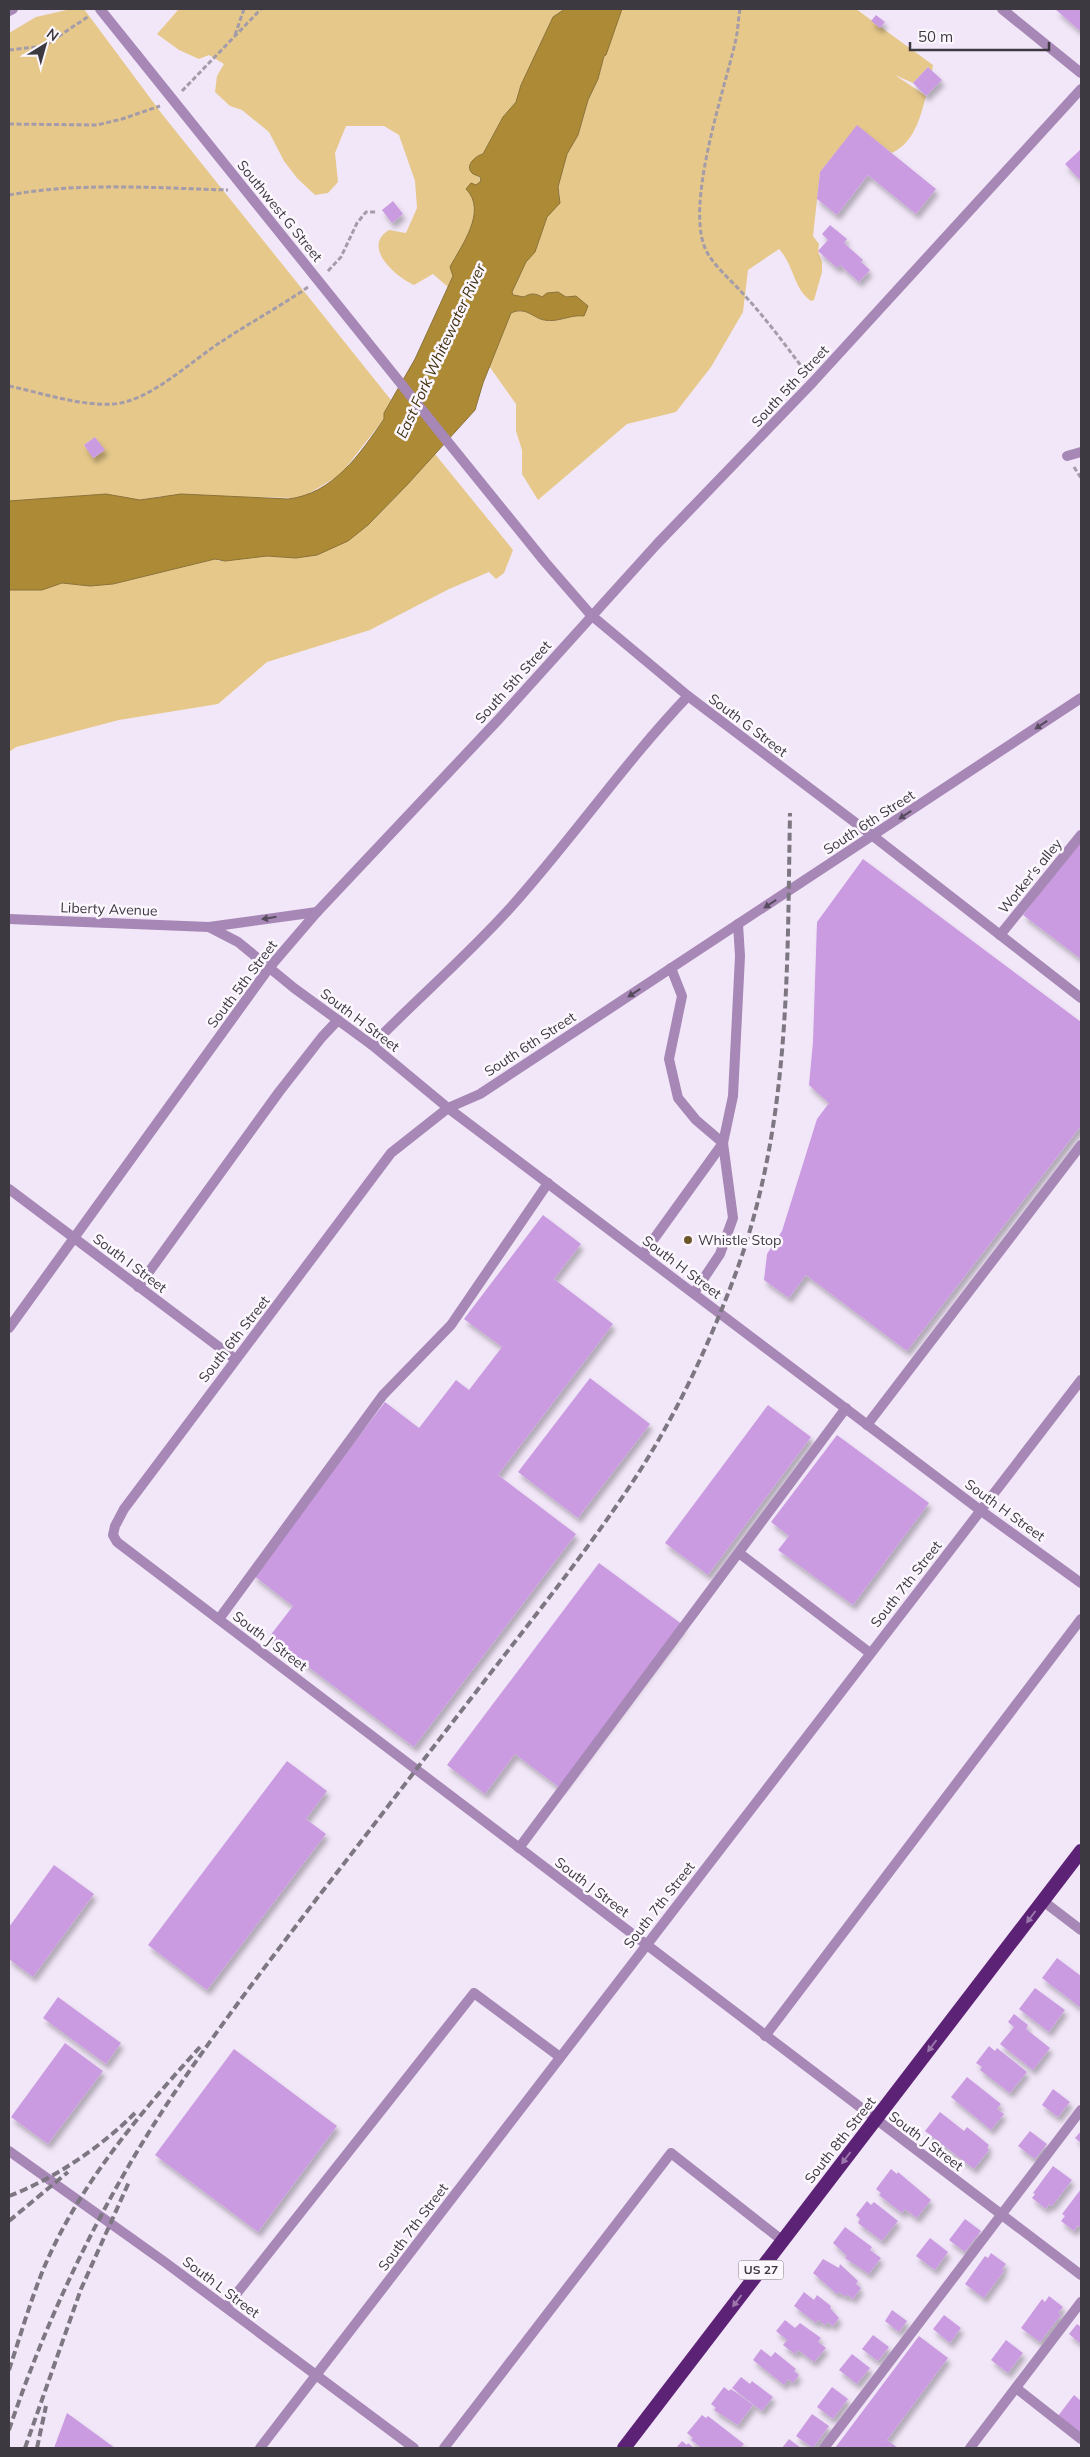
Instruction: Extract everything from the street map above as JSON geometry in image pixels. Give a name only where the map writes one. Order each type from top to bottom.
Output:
[{"type":"highway","name":"South 8th Street","points":[[624,2448],[1081,1851]]},
{"type":"street","points":[[9,11],[13,9]]},
{"type":"street","points":[[1002,9],[1081,73]]},
{"type":"street","name":"Southwest G Street","points":[[96,12],[137,55],[439,431]]},
{"type":"street","name":"South 5th Street","points":[[9,1328],[48,1277],[73,1237],[269,968],[317,912],[498,720],[591,615],[813,382],[1081,89]]},
{"type":"street","name":"South G Street","points":[[439,431],[545,562],[591,615],[688,696],[873,836],[1081,998]]},
{"type":"street","points":[[1067,456],[1081,452]]},
{"type":"street","points":[[372,1045],[460,961],[513,905],[614,785],[653,732],[688,696]]},
{"type":"street","name":"South 6th Street","points":[[112,1535],[114,1526],[124,1509],[391,1153],[448,1108],[480,1094],[1081,698]]},
{"type":"street","name":"Worker's alley","points":[[1000,935],[1081,835]]},
{"type":"street","name":"Liberty Avenue","points":[[9,920],[209,927],[317,912]]},
{"type":"street","points":[[694,1293],[720,1254],[733,1218],[723,1143],[733,1096],[740,956],[738,924]]},
{"type":"street","name":"Liberty Avenue","points":[[209,927],[238,942],[269,968]]},
{"type":"street","name":"South H Street","points":[[269,968],[372,1045],[448,1108],[548,1184],[980,1510],[1081,1583]]},
{"type":"street","points":[[671,968],[682,996],[669,1059],[678,1098],[696,1120],[723,1143]]},
{"type":"street","points":[[138,1287],[279,1092],[322,1037],[338,1020]]},
{"type":"street","points":[[642,1254],[723,1143]]},
{"type":"street","points":[[867,1424],[1081,1145]]},
{"type":"street","points":[[218,1619],[383,1395],[451,1325],[548,1184]]},
{"type":"street","name":"South I Street","points":[[9,1189],[235,1359]]},
{"type":"street","name":"South 7th Street","points":[[260,2448],[1081,1380]]},
{"type":"street","points":[[519,1848],[846,1408]]},
{"type":"street","name":"South J Street","points":[[112,1535],[117,1542],[1081,2275]]},
{"type":"street","points":[[738,1553],[870,1653]]},
{"type":"street","points":[[765,2036],[1081,1619]]},
{"type":"street","points":[[1043,1901],[1081,1930]]},
{"type":"street","points":[[226,2307],[474,1993],[560,2057]]},
{"type":"street","points":[[824,2448],[1081,2110]]},
{"type":"street","name":"South L Street","points":[[9,2151],[226,2307],[414,2448]]},
{"type":"street","points":[[444,2448],[671,2153],[783,2241]]},
{"type":"street","points":[[970,2448],[1081,2302]]},
{"type":"street","points":[[1016,2388],[1081,2438]]},
{"type":"path","points":[[235,35],[244,9]]},
{"type":"path","points":[[181,92],[261,9]]},
{"type":"path","points":[[740,9],[736,40],[702,180],[699,206],[700,232],[708,254],[772,327],[813,382]]},
{"type":"path","points":[[9,50],[44,46],[96,12]]},
{"type":"path","points":[[9,124],[97,125],[162,106]]},
{"type":"path","points":[[9,195],[41,190],[136,187],[229,190]]},
{"type":"path","points":[[326,272],[347,248],[361,217],[366,212],[377,212]]},
{"type":"path","points":[[9,386],[90,403],[114,404],[129,400],[155,388],[224,340],[313,284]]},
{"type":"shaded area","points":[[71,9],[84,9],[162,114],[391,400],[384,413],[384,419],[340,475],[301,498],[162,496],[140,500],[93,495],[9,501],[9,33],[36,17]],"holes":[[[95,437],[104,450],[94,458],[84,445]]]},
{"type":"shaded area","points":[[179,9],[565,9],[553,17],[521,85],[516,102],[503,117],[483,154],[476,173],[481,181],[476,185],[472,196],[474,214],[472,224],[450,267],[453,276],[448,287],[433,274],[414,285],[391,269],[380,253],[381,237],[389,230],[406,233],[417,208],[415,181],[399,135],[384,126],[346,126],[335,153],[338,182],[328,193],[315,195],[297,178],[284,161],[269,132],[242,110],[230,106],[215,92],[217,76],[224,64],[209,55],[199,59],[179,50],[157,34]]},
{"type":"shaded area","points":[[622,9],[856,9],[933,65],[932,71],[928,67],[913,83],[895,75],[926,96],[915,129],[906,143],[892,153],[857,126],[820,172],[813,236],[819,244],[818,251],[822,262],[822,272],[814,300],[811,301],[805,296],[788,262],[779,249],[748,270],[743,312],[711,367],[676,412],[627,424],[538,500],[522,474],[522,450],[516,431],[516,404],[489,366],[511,313],[524,311],[543,320],[551,321],[574,315],[576,296],[566,297],[554,293],[542,297],[533,294],[524,297],[513,295],[512,292],[526,262],[535,251],[547,217],[560,197],[558,187],[567,154],[578,135],[588,100],[598,79],[604,56],[606,55]]},
{"type":"shaded area","points":[[435,454],[513,550],[504,573],[496,579],[489,572],[449,589],[370,630],[267,662],[218,704],[119,720],[16,747],[9,752],[9,590],[42,590],[62,583],[90,586],[113,584],[215,559],[219,561],[267,556],[296,558],[368,525]]},
{"type":"water","name":"East Fork Whitewater River","points":[[565,9],[622,9],[606,55],[604,56],[598,79],[588,100],[578,135],[567,154],[558,187],[560,203],[547,217],[535,252],[526,262],[512,292],[513,295],[524,297],[533,294],[542,297],[547,293],[558,292],[566,297],[576,296],[588,306],[584,316],[549,321],[521,311],[511,313],[483,383],[475,410],[407,485],[368,525],[348,541],[317,555],[296,558],[267,556],[225,561],[215,559],[113,584],[90,586],[62,583],[42,590],[9,590],[9,501],[106,494],[140,500],[181,494],[288,499],[304,496],[319,489],[344,470],[365,446],[384,419],[384,413],[415,359],[453,276],[450,267],[466,239],[474,218],[472,198],[466,189],[471,183],[476,185],[481,181],[480,177],[473,174],[470,170],[470,164],[475,158],[483,154],[503,117],[516,102],[521,85],[553,17]]},
{"type":"building","points":[[1055,9],[1081,9],[1081,28],[1079,30]]},
{"type":"building","points":[[876,15],[885,22],[880,28],[871,21]]},
{"type":"building","points":[[928,67],[942,80],[926,96],[913,83]]},
{"type":"building","points":[[857,125],[936,189],[916,214],[868,175],[837,215],[817,199],[820,172]]},
{"type":"building","points":[[1081,149],[1081,177],[1079,179],[1065,164]]},
{"type":"building","points":[[393,201],[403,214],[392,223],[382,210]]},
{"type":"building","points":[[830,225],[847,239],[844,243],[863,260],[861,262],[870,270],[859,282],[840,265],[837,268],[818,251],[828,240],[822,234]]},
{"type":"building","points":[[95,437],[105,450],[93,458],[84,445]]},
{"type":"building","points":[[1079,841],[1081,843],[1081,959],[1023,915]]},
{"type":"building","points":[[863,859],[1081,1022],[1081,1126],[907,1351],[806,1275],[789,1298],[764,1280],[767,1254],[782,1231],[817,1119],[829,1103],[809,1085],[813,1042],[817,922]]},
{"type":"building","points":[[543,1215],[581,1244],[554,1279],[613,1324],[498,1475],[576,1534],[414,1747],[269,1637],[293,1606],[253,1575],[385,1402],[419,1428],[456,1380],[469,1390],[502,1347],[464,1319]]},
{"type":"building","points":[[590,1378],[650,1424],[578,1518],[518,1472]]},
{"type":"building","points":[[768,1405],[811,1437],[708,1575],[665,1543]]},
{"type":"building","points":[[837,1435],[929,1503],[853,1605],[778,1550],[789,1536],[771,1522]]},
{"type":"building","points":[[599,1563],[683,1625],[560,1788],[515,1754],[485,1794],[447,1765]]},
{"type":"building","points":[[287,1761],[327,1791],[306,1819],[326,1834],[207,1990],[148,1945]]},
{"type":"building","points":[[54,1865],[94,1894],[33,1977],[9,1959],[9,1927]]},
{"type":"building","points":[[1057,1958],[1081,1976],[1081,2008],[1042,1978]]},
{"type":"building","points":[[1035,1988],[1065,2010],[1049,2032],[1019,2009]]},
{"type":"building","points":[[58,1997],[121,2043],[106,2064],[43,2018]]},
{"type":"building","points":[[1014,2014],[1028,2025],[1026,2029],[1050,2048],[1033,2070],[1000,2044],[1014,2027],[1008,2022]]},
{"type":"building","points":[[65,2043],[103,2071],[48,2144],[11,2117]]},
{"type":"building","points":[[989,2046],[995,2051],[997,2048],[1027,2072],[1010,2093],[980,2070],[982,2067],[976,2063]]},
{"type":"building","points":[[234,2049],[337,2126],[258,2232],[155,2155]]},
{"type":"building","points":[[967,2077],[1001,2104],[997,2109],[1004,2114],[991,2130],[951,2097]]},
{"type":"building","points":[[1053,2089],[1070,2102],[1058,2117],[1042,2105]]},
{"type":"building","points":[[940,2112],[964,2131],[967,2127],[989,2145],[987,2148],[989,2150],[974,2169],[925,2131]]},
{"type":"building","points":[[1030,2131],[1047,2144],[1035,2159],[1018,2146]]},
{"type":"building","points":[[1081,2131],[1081,2143],[1075,2138]]},
{"type":"building","points":[[1053,2166],[1072,2180],[1052,2206],[1049,2204],[1046,2209],[1032,2198],[1035,2194],[1033,2193]]},
{"type":"building","points":[[891,2169],[897,2174],[898,2172],[931,2200],[917,2218],[905,2209],[902,2213],[879,2195],[881,2193],[876,2189]]},
{"type":"building","points":[[1081,2189],[1081,2227],[1077,2226],[1074,2231],[1061,2221],[1065,2216],[1062,2214]]},
{"type":"building","points":[[867,2201],[871,2205],[874,2202],[898,2221],[882,2241],[858,2223],[860,2219],[856,2215]]},
{"type":"building","points":[[965,2219],[981,2231],[965,2252],[949,2240]]},
{"type":"building","points":[[845,2227],[872,2247],[870,2250],[881,2258],[869,2274],[845,2258],[847,2256],[833,2243]]},
{"type":"building","points":[[930,2238],[948,2252],[935,2270],[916,2256]]},
{"type":"building","points":[[991,2253],[1006,2264],[1002,2269],[1004,2271],[984,2298],[965,2284],[985,2256],[988,2258]]},
{"type":"building","points":[[823,2259],[839,2268],[840,2264],[858,2281],[856,2284],[861,2288],[853,2299],[847,2294],[846,2297],[839,2292],[837,2294],[813,2273]]},
{"type":"building","points":[[804,2292],[814,2300],[817,2295],[831,2306],[830,2308],[839,2318],[833,2326],[828,2322],[825,2325],[818,2320],[816,2323],[794,2306]]},
{"type":"building","points":[[1049,2296],[1063,2307],[1058,2313],[1061,2315],[1040,2342],[1021,2328],[1042,2299],[1045,2302]]},
{"type":"building","points":[[892,2310],[907,2321],[899,2332],[885,2321]]},
{"type":"building","points":[[944,2315],[961,2328],[950,2343],[933,2329]]},
{"type":"building","points":[[785,2320],[795,2328],[800,2323],[821,2338],[818,2342],[826,2348],[814,2362],[798,2350],[795,2354],[783,2345],[787,2340],[776,2331]]},
{"type":"building","points":[[1077,2324],[1081,2327],[1081,2344],[1069,2334]]},
{"type":"building","points":[[873,2335],[889,2347],[878,2361],[862,2349]]},
{"type":"building","points":[[919,2336],[948,2358],[887,2440],[898,2448],[835,2448]]},
{"type":"building","points":[[1006,2340],[1023,2353],[1008,2373],[991,2360]]},
{"type":"building","points":[[761,2349],[771,2357],[775,2352],[796,2369],[794,2371],[799,2375],[793,2383],[788,2379],[784,2385],[753,2360]]},
{"type":"building","points":[[852,2354],[870,2368],[857,2384],[839,2370]]},
{"type":"building","points":[[741,2377],[750,2384],[752,2381],[773,2397],[762,2411],[732,2388]]},
{"type":"building","points":[[724,2387],[729,2391],[731,2389],[753,2405],[738,2425],[714,2410],[716,2408],[711,2404]]},
{"type":"building","points":[[832,2387],[848,2399],[833,2419],[817,2407]]},
{"type":"building","points":[[1074,2395],[1081,2401],[1081,2434],[1058,2416]]},
{"type":"building","points":[[67,2413],[115,2448],[54,2448]]},
{"type":"building","points":[[812,2414],[829,2426],[813,2448],[796,2436]]},
{"type":"building","points":[[702,2415],[706,2418],[708,2416],[744,2444],[740,2448],[702,2448],[691,2440],[693,2438],[687,2433]]},
{"type":"building","points":[[789,2439],[801,2448],[782,2448]]},
{"type":"building","points":[[682,2441],[687,2445],[688,2443],[694,2448],[676,2448]]},
{"type":"railway","points":[[9,2430],[41,2344],[79,2259],[122,2177],[171,2098],[262,1971],[602,1526],[655,1446],[692,1376],[734,1278],[753,1221],[766,1164],[776,1106],[786,990],[790,813]]},
{"type":"railway","points":[[9,2370],[43,2270],[57,2239],[74,2209],[92,2180],[133,2124],[200,2047]]},
{"type":"railway","points":[[9,2196],[43,2181],[76,2161],[122,2126],[135,2113]]},
{"type":"railway","points":[[9,2221],[68,2172]]},
{"type":"railway","points":[[25,2448],[81,2289],[129,2182]]},
{"type":"railway","points":[[37,2448],[46,2406]]},
{"type":"place","name":"Whistle Stop","points":[[688,1240]]}]
